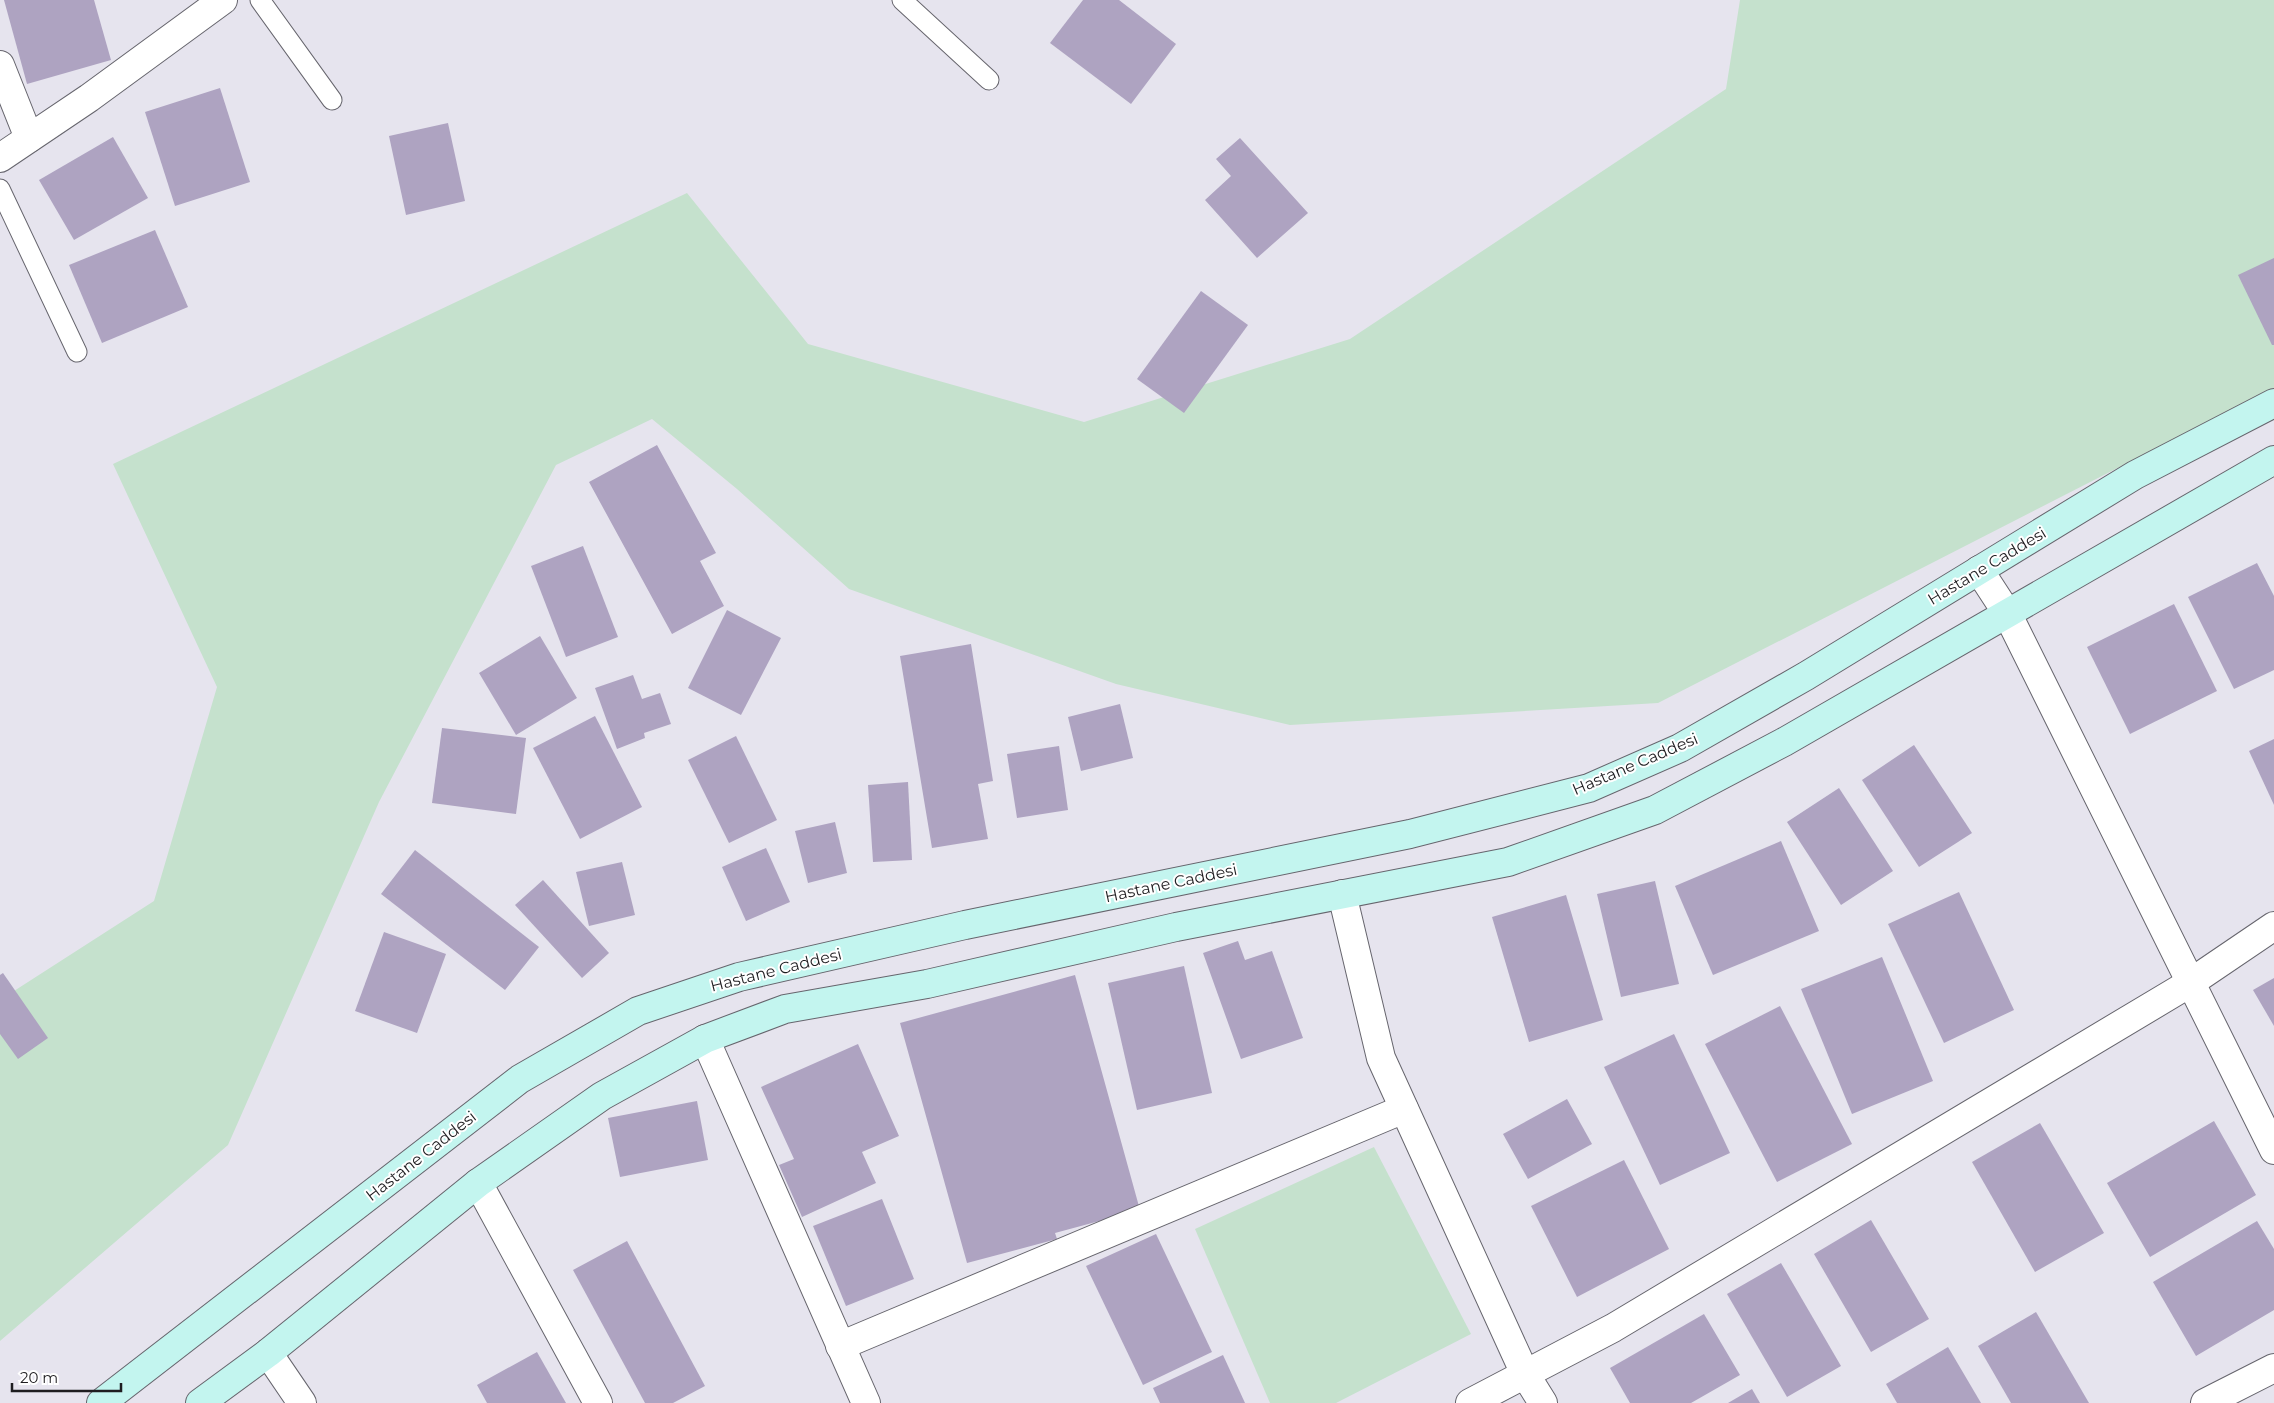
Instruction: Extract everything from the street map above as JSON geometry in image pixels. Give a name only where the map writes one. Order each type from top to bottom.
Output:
[{"type":"main road","name":"Hastane Caddesi","points":[[101,1403],[520,1079],[638,1011],[739,976],[965,925],[1410,834],[1589,788],[1680,748],[1806,676],[2135,476],[2274,403]]},
{"type":"main road","points":[[200,1403],[268,1353],[478,1183],[602,1096],[705,1039],[785,1009],[927,984],[1176,927],[1508,862],[1655,810],[1784,742],[2274,460]]},
{"type":"street","points":[[0,158],[89,98],[223,0]]},
{"type":"street","points":[[0,65],[29,138]]},
{"type":"street","points":[[1980,570],[2007,613],[2274,1150]]},
{"type":"street","points":[[1342,894],[1381,1058],[1525,1374],[1542,1403]]},
{"type":"street","points":[[1470,1403],[1614,1328],[2190,983],[2274,926]]},
{"type":"street","points":[[705,1039],[866,1403]]},
{"type":"street","points":[[840,1346],[1404,1109]]},
{"type":"street","points":[[478,1183],[598,1403]]},
{"type":"street","points":[[268,1353],[302,1403]]},
{"type":"street","points":[[2205,1403],[2274,1368]]},
{"type":"lane","points":[[260,0],[332,100]]},
{"type":"lane","points":[[902,0],[989,80]]},
{"type":"lane","points":[[0,189],[77,352]]},
{"type":"green space","points":[[1740,0],[2274,0],[2274,388],[1658,703],[1290,725],[1116,684],[849,589],[737,489],[652,419],[556,465],[379,802],[228,1145],[0,1341],[0,1000],[154,901],[217,687],[113,464],[687,193],[808,344],[1084,422],[1350,339],[1726,89]]},
{"type":"green space","points":[[1374,1147],[1471,1334],[1336,1403],[1270,1403],[1195,1229]]},
{"type":"building","points":[[4,0],[94,0],[111,60],[27,84]]},
{"type":"building","points":[[1083,0],[1119,0],[1176,44],[1131,104],[1050,43]]},
{"type":"building","points":[[220,88],[250,182],[175,206],[145,112]]},
{"type":"building","points":[[448,123],[465,201],[406,215],[389,136]]},
{"type":"building","points":[[113,137],[148,198],[74,240],[39,180]]},
{"type":"building","points":[[1240,138],[1308,213],[1257,258],[1205,200],[1231,176],[1216,159]]},
{"type":"building","points":[[155,230],[188,307],[102,343],[69,265]]},
{"type":"building","points":[[2274,258],[2274,345],[2272,345],[2238,275]]},
{"type":"building","points":[[1201,291],[1248,325],[1184,413],[1137,379]]},
{"type":"building","points":[[657,445],[716,553],[700,561],[724,606],[672,634],[589,482]]},
{"type":"building","points":[[583,546],[618,637],[566,657],[531,566]]},
{"type":"building","points":[[2257,563],[2274,596],[2274,670],[2234,689],[2188,597]]},
{"type":"building","points":[[2174,604],[2217,691],[2130,734],[2087,647]]},
{"type":"building","points":[[727,610],[781,638],[741,715],[688,688]]},
{"type":"building","points":[[540,636],[577,698],[516,735],[479,673]]},
{"type":"building","points":[[971,644],[993,781],[978,784],[988,839],[932,848],[900,656]]},
{"type":"building","points":[[633,675],[642,699],[660,693],[671,724],[644,733],[645,738],[617,749],[595,688]]},
{"type":"building","points":[[1120,704],[1133,758],[1081,771],[1068,717]]},
{"type":"building","points":[[595,716],[642,807],[580,839],[533,748]]},
{"type":"building","points":[[442,728],[526,738],[516,814],[432,803]]},
{"type":"building","points":[[736,736],[777,820],[729,843],[688,760]]},
{"type":"building","points":[[2274,739],[2274,805],[2249,751]]},
{"type":"building","points":[[1914,745],[1972,833],[1919,867],[1862,780]]},
{"type":"building","points":[[1059,746],[1068,810],[1017,818],[1007,754]]},
{"type":"building","points":[[908,782],[912,860],[873,862],[868,785]]},
{"type":"building","points":[[1839,788],[1893,871],[1841,905],[1787,822]]},
{"type":"building","points":[[835,822],[847,873],[808,883],[795,831]]},
{"type":"building","points":[[1781,841],[1819,931],[1713,975],[1675,886]]},
{"type":"building","points":[[766,848],[790,902],[746,921],[722,867]]},
{"type":"building","points":[[415,850],[539,947],[505,990],[381,894]]},
{"type":"building","points":[[622,862],[635,915],[589,926],[576,872]]},
{"type":"building","points":[[543,880],[609,953],[582,978],[515,905]]},
{"type":"building","points":[[1655,881],[1679,984],[1621,997],[1597,894]]},
{"type":"building","points":[[1959,892],[2014,1010],[1944,1043],[1888,924]]},
{"type":"building","points":[[1566,895],[1603,1020],[1529,1042],[1492,917]]},
{"type":"building","points":[[384,932],[446,954],[417,1033],[355,1011]]},
{"type":"building","points":[[1238,941],[1245,960],[1272,951],[1303,1038],[1241,1059],[1203,953]]},
{"type":"building","points":[[1882,957],[1933,1081],[1852,1114],[1801,989]]},
{"type":"building","points":[[1184,966],[1212,1093],[1137,1110],[1108,983]]},
{"type":"building","points":[[3,973],[48,1038],[18,1059],[0,1034],[0,975]]},
{"type":"building","points":[[1075,975],[1140,1210],[1055,1233],[1057,1239],[967,1263],[900,1023]]},
{"type":"building","points":[[2274,978],[2274,1026],[2253,990]]},
{"type":"building","points":[[1780,1006],[1852,1144],[1777,1182],[1705,1044]]},
{"type":"building","points":[[1674,1034],[1730,1153],[1660,1185],[1604,1067]]},
{"type":"building","points":[[858,1044],[899,1136],[862,1152],[876,1183],[802,1217],[779,1165],[794,1159],[761,1087]]},
{"type":"building","points":[[1567,1099],[1592,1144],[1528,1179],[1503,1134]]},
{"type":"building","points":[[697,1101],[708,1160],[620,1177],[608,1118]]},
{"type":"building","points":[[2214,1121],[2256,1195],[2150,1257],[2107,1183]]},
{"type":"building","points":[[2040,1123],[2104,1233],[2035,1272],[1972,1162]]},
{"type":"building","points":[[1624,1160],[1669,1249],[1577,1297],[1531,1206]]},
{"type":"building","points":[[882,1199],[914,1279],[846,1306],[813,1226]]},
{"type":"building","points":[[1871,1220],[1929,1319],[1871,1352],[1814,1254]]},
{"type":"building","points":[[2257,1221],[2274,1249],[2274,1310],[2196,1356],[2153,1282]]},
{"type":"building","points":[[1156,1234],[1212,1352],[1143,1385],[1086,1266]]},
{"type":"building","points":[[627,1241],[705,1386],[673,1403],[645,1403],[573,1270]]},
{"type":"building","points":[[1781,1263],[1841,1366],[1787,1397],[1727,1294]]},
{"type":"building","points":[[2036,1312],[2089,1403],[2011,1403],[1978,1346]]},
{"type":"building","points":[[1704,1314],[1740,1375],[1691,1403],[1630,1403],[1610,1368]]},
{"type":"building","points":[[1948,1347],[1981,1403],[1897,1403],[1886,1384]]},
{"type":"building","points":[[537,1352],[566,1403],[487,1403],[477,1385]]},
{"type":"building","points":[[1223,1355],[1245,1403],[1160,1403],[1153,1388]]},
{"type":"building","points":[[1752,1389],[1760,1403],[1728,1403]]}]
